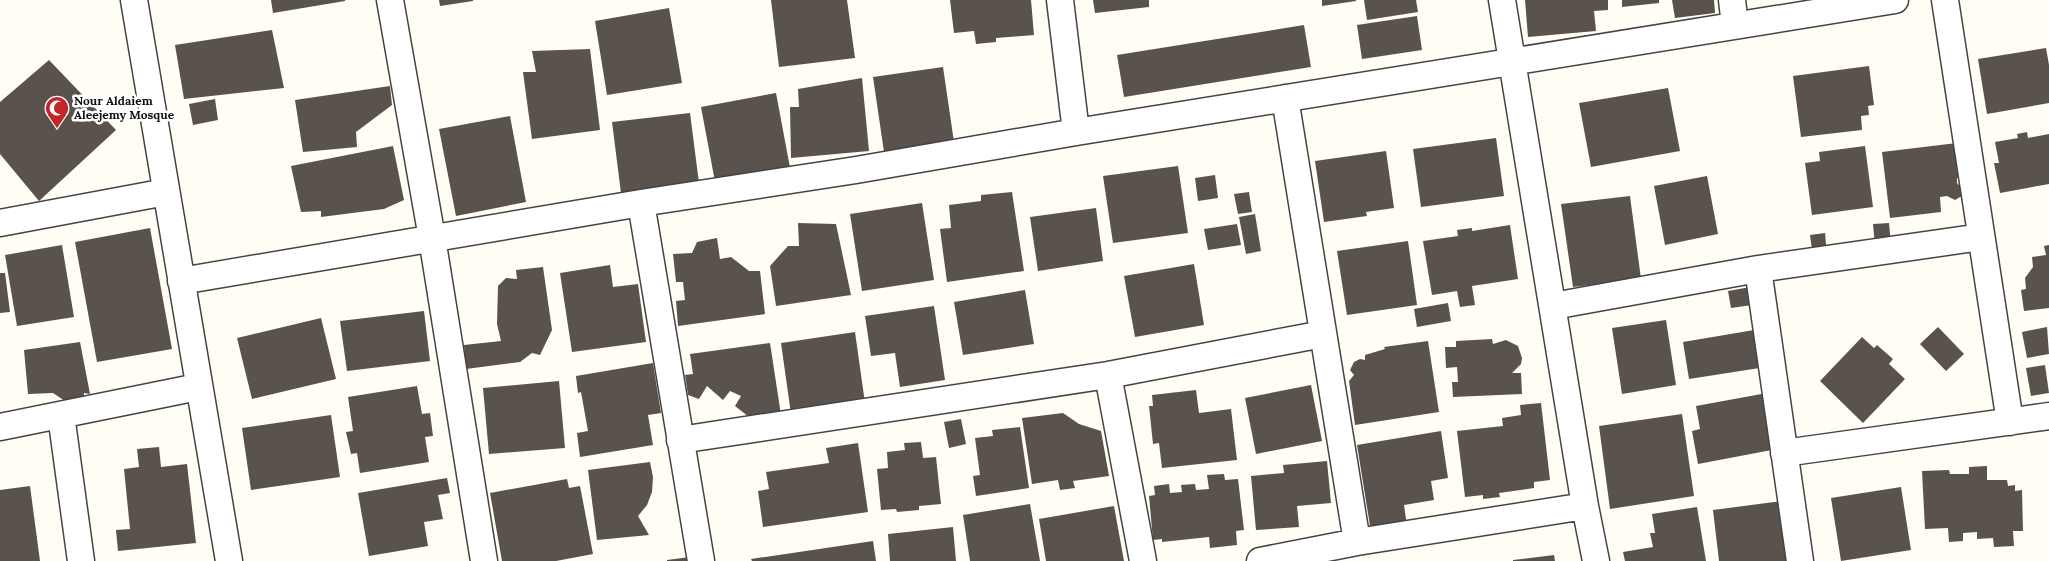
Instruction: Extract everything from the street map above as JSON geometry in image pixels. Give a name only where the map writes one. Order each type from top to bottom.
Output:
[{"type":"street","points":[[134,0],[198,387],[230,561]]},
{"type":"street","points":[[390,0],[432,238],[484,561]]},
{"type":"street","points":[[1060,0],[1076,132]]},
{"type":"street","points":[[1502,0],[1585,506],[1596,561]]},
{"type":"street","points":[[181,281],[641,203],[856,170],[1513,61],[1733,12],[1895,0]]},
{"type":"street","points":[[1945,0],[2010,422]]},
{"type":"street","points":[[1285,98],[1357,542]]},
{"type":"street","points":[[0,223],[166,192]]},
{"type":"street","points":[[641,203],[701,561]]},
{"type":"street","points":[[1553,306],[1758,269],[1981,237]]},
{"type":"street","points":[[1758,269],[1800,561]]},
{"type":"street","points":[[680,440],[1108,375],[1323,334]]},
{"type":"street","points":[[1108,375],[1142,561]]},
{"type":"street","points":[[0,427],[198,387]]},
{"type":"street","points":[[61,414],[81,561]]},
{"type":"street","points":[[1784,453],[2049,416]]},
{"type":"street","points":[[1260,561],[1357,542],[1585,506]]},
{"type":"building","points":[[271,0],[345,0],[345,1],[273,13]]},
{"type":"building","points":[[439,0],[473,0],[473,1],[440,6]]},
{"type":"building","points":[[771,0],[847,0],[855,58],[779,67]]},
{"type":"building","points":[[950,0],[1031,0],[1034,35],[996,38],[996,42],[976,44],[974,31],[954,33]]},
{"type":"building","points":[[1093,0],[1149,0],[1149,7],[1095,13]]},
{"type":"building","points":[[1322,0],[1356,0],[1356,1],[1322,6]]},
{"type":"building","points":[[1364,0],[1416,0],[1418,12],[1367,20]]},
{"type":"building","points":[[1525,0],[1608,0],[1608,10],[1594,11],[1596,31],[1528,37]]},
{"type":"building","points":[[1622,0],[1659,0],[1659,3],[1622,7]]},
{"type":"building","points":[[1672,0],[1714,0],[1715,13],[1675,18]]},
{"type":"building","points":[[669,8],[682,83],[607,95],[595,21]]},
{"type":"building","points":[[1417,16],[1422,50],[1362,59],[1357,25]]},
{"type":"building","points":[[1304,25],[1311,67],[1124,97],[1117,55]]},
{"type":"building","points":[[272,30],[284,88],[184,99],[175,45]]},
{"type":"building","points":[[2046,48],[2049,65],[2049,103],[1987,114],[1978,59]]},
{"type":"building","points":[[590,49],[600,130],[532,139],[523,72],[536,72],[532,51]]},
{"type":"building","points":[[49,60],[116,130],[39,201],[0,154],[0,102]]},
{"type":"building","points":[[1869,66],[1874,105],[1868,106],[1869,115],[1861,116],[1862,130],[1801,137],[1793,76]]},
{"type":"building","points":[[943,67],[954,142],[884,152],[873,77]]},
{"type":"building","points":[[862,78],[869,151],[791,158],[790,107],[799,107],[798,89]]},
{"type":"building","points":[[390,86],[392,105],[356,132],[357,147],[303,152],[295,100]]},
{"type":"building","points":[[1668,88],[1680,151],[1591,167],[1579,103]]},
{"type":"building","points":[[776,93],[791,173],[716,187],[701,107]]},
{"type":"building","points":[[215,99],[218,120],[193,125],[189,104]]},
{"type":"building","points":[[690,113],[700,191],[622,201],[612,122]]},
{"type":"building","points":[[510,116],[526,202],[456,216],[439,129]]},
{"type":"building","points":[[2027,132],[2028,138],[2049,134],[2049,184],[2000,193],[1994,163],[1999,163],[1995,142],[2018,138],[2017,134]]},
{"type":"building","points":[[1496,138],[1504,196],[1421,207],[1413,149]]},
{"type":"building","points":[[1957,143],[1961,177],[1957,178],[1957,183],[1961,188],[1962,196],[1955,200],[1947,196],[1940,197],[1941,212],[1890,218],[1882,152]]},
{"type":"building","points":[[393,146],[404,200],[384,209],[321,217],[321,211],[301,212],[291,166]]},
{"type":"building","points":[[1865,146],[1873,207],[1812,215],[1805,163],[1820,161],[1819,152]]},
{"type":"building","points":[[1386,151],[1394,208],[1366,212],[1367,216],[1324,222],[1315,161]]},
{"type":"building","points":[[1178,166],[1188,233],[1113,243],[1103,176]]},
{"type":"building","points":[[1215,175],[1218,198],[1198,201],[1195,178]]},
{"type":"building","points":[[1707,176],[1718,234],[1665,245],[1654,186]]},
{"type":"building","points":[[1012,192],[1024,271],[947,282],[940,229],[951,228],[949,205],[981,201],[981,195]]},
{"type":"building","points":[[1249,192],[1252,212],[1238,214],[1234,194]]},
{"type":"building","points":[[1630,196],[1641,279],[1573,287],[1561,204]]},
{"type":"building","points":[[922,203],[934,280],[862,291],[850,214]]},
{"type":"building","points":[[1096,208],[1103,261],[1038,271],[1030,217]]},
{"type":"building","points":[[1255,214],[1261,251],[1246,254],[1239,217]]},
{"type":"building","points":[[798,223],[836,224],[851,295],[776,306],[770,266],[788,246],[799,246]]},
{"type":"building","points":[[1889,223],[1891,244],[1875,246],[1873,224]]},
{"type":"building","points":[[1237,224],[1241,245],[1208,250],[1204,229]]},
{"type":"building","points":[[1510,225],[1518,279],[1472,286],[1475,305],[1460,307],[1457,291],[1432,295],[1423,241],[1458,236],[1457,230],[1472,228],[1472,231]]},
{"type":"building","points":[[150,228],[172,349],[97,362],[75,242]]},
{"type":"building","points":[[1825,233],[1827,255],[1813,257],[1810,235]]},
{"type":"building","points":[[717,238],[720,259],[731,257],[749,271],[760,271],[765,314],[678,326],[676,301],[685,300],[683,282],[676,282],[673,254],[692,253],[697,242]]},
{"type":"building","points":[[1408,241],[1417,305],[1347,315],[1337,251]]},
{"type":"building","points":[[62,245],[74,317],[17,326],[5,255]]},
{"type":"building","points":[[2049,245],[2049,308],[2024,311],[2021,290],[2026,289],[2025,278],[2033,267],[2032,257],[2046,255],[2044,246]]},
{"type":"building","points":[[1194,264],[1204,325],[1135,337],[1124,276]]},
{"type":"building","points":[[610,265],[613,287],[638,284],[646,342],[572,352],[560,273]]},
{"type":"building","points":[[543,267],[552,330],[540,355],[532,353],[520,362],[466,369],[464,345],[501,341],[497,324],[498,286],[506,278],[517,279],[516,270]]},
{"type":"building","points":[[0,273],[5,273],[10,312],[0,313]]},
{"type":"building","points":[[1756,286],[1759,304],[1731,308],[1728,291]]},
{"type":"building","points":[[1025,290],[1034,344],[963,355],[954,302]]},
{"type":"building","points":[[1448,303],[1451,321],[1417,327],[1414,309]]},
{"type":"building","points":[[934,306],[945,380],[900,387],[895,353],[871,356],[865,316]]},
{"type":"building","points":[[424,311],[430,361],[347,371],[340,321]]},
{"type":"building","points":[[321,318],[336,379],[252,399],[237,338]]},
{"type":"building","points":[[1666,320],[1676,385],[1622,394],[1612,328]]},
{"type":"building","points":[[1938,327],[1964,354],[1946,371],[1920,344]]},
{"type":"building","points":[[2047,327],[2049,354],[2027,358],[2022,332]]},
{"type":"building","points":[[1760,329],[1766,367],[1689,379],[1683,342]]},
{"type":"building","points":[[855,332],[865,403],[791,414],[781,343]]},
{"type":"building","points":[[1862,337],[1874,348],[1877,345],[1893,359],[1889,364],[1905,379],[1863,423],[1820,381]]},
{"type":"building","points":[[1492,339],[1493,344],[1506,340],[1518,346],[1522,358],[1521,364],[1512,373],[1521,373],[1522,394],[1453,397],[1452,382],[1458,382],[1457,367],[1446,368],[1445,347],[1456,347],[1456,341]]},
{"type":"building","points":[[1428,341],[1439,412],[1355,425],[1349,381],[1354,375],[1350,370],[1354,362],[1360,359],[1365,360],[1365,355],[1385,349],[1384,347]]},
{"type":"building","points":[[80,342],[90,394],[84,393],[84,406],[74,407],[53,393],[28,394],[24,350]]},
{"type":"building","points":[[770,343],[781,415],[749,417],[735,406],[741,396],[730,391],[723,400],[707,386],[699,399],[688,395],[685,375],[693,374],[690,354]]},
{"type":"building","points":[[653,363],[661,413],[648,415],[653,445],[580,457],[577,433],[588,431],[581,392],[578,393],[576,376]]},
{"type":"building","points":[[2045,365],[2049,393],[2031,396],[2026,368]]},
{"type":"building","points":[[559,381],[565,448],[489,454],[483,388]]},
{"type":"building","points":[[1311,385],[1322,441],[1256,454],[1245,398]]},
{"type":"building","points":[[417,386],[422,414],[430,413],[433,436],[425,437],[429,462],[360,473],[357,453],[351,454],[346,432],[353,431],[348,397]]},
{"type":"building","points":[[1196,390],[1199,413],[1231,409],[1237,460],[1162,468],[1159,443],[1153,444],[1149,406],[1153,406],[1152,395]]},
{"type":"building","points":[[1767,393],[1777,449],[1698,464],[1692,431],[1700,429],[1696,406]]},
{"type":"building","points":[[1541,403],[1550,480],[1534,482],[1534,488],[1499,493],[1500,497],[1483,499],[1483,495],[1465,497],[1457,431],[1503,426],[1502,418],[1521,415],[1520,405]]},
{"type":"building","points":[[1063,413],[1079,424],[1101,431],[1109,476],[1073,481],[1075,488],[1060,490],[1058,480],[1032,484],[1022,418]]},
{"type":"building","points":[[1682,414],[1694,496],[1610,509],[1599,426]]},
{"type":"building","points":[[331,415],[340,477],[251,490],[242,428]]},
{"type":"building","points":[[961,419],[966,444],[949,448],[944,422]]},
{"type":"building","points":[[1020,427],[1029,488],[976,496],[973,476],[980,475],[975,438],[993,436],[992,430]]},
{"type":"building","points":[[1441,431],[1448,478],[1431,481],[1434,500],[1404,505],[1407,526],[1371,532],[1357,445]]},
{"type":"building","points":[[921,442],[923,458],[936,457],[941,504],[919,506],[919,510],[897,512],[896,509],[881,510],[877,469],[888,468],[887,452],[905,450],[904,443]]},
{"type":"building","points":[[858,443],[868,512],[763,527],[758,491],[769,489],[766,472],[829,463],[826,448]]},
{"type":"building","points":[[159,447],[161,467],[187,464],[196,543],[118,551],[116,530],[130,529],[124,469],[139,467],[137,449]]},
{"type":"building","points":[[1327,461],[1331,503],[1297,506],[1299,527],[1256,530],[1251,476],[1284,473],[1283,465]]},
{"type":"building","points":[[650,462],[653,477],[652,492],[647,505],[638,516],[649,535],[597,540],[588,470]]},
{"type":"building","points":[[1987,466],[1987,480],[2007,480],[2008,486],[2015,485],[2015,491],[2022,490],[2023,531],[2013,531],[2014,546],[1994,547],[1993,538],[1977,539],[1977,532],[1963,533],[1963,541],[1949,542],[1948,528],[1925,529],[1922,471],[1949,470],[1950,474],[1969,474],[1969,467]]},
{"type":"building","points":[[1224,474],[1225,480],[1238,479],[1244,530],[1236,531],[1237,545],[1210,548],[1209,537],[1162,542],[1162,539],[1153,540],[1149,496],[1155,495],[1154,486],[1169,484],[1170,493],[1182,492],[1181,485],[1195,484],[1196,490],[1209,489],[1207,475]]},
{"type":"building","points":[[447,478],[450,493],[438,495],[443,519],[424,522],[428,546],[369,556],[358,493]]},
{"type":"building","points":[[567,479],[569,488],[580,486],[593,554],[556,561],[502,561],[490,493]]},
{"type":"building","points":[[30,486],[40,561],[0,561],[0,490]]},
{"type":"building","points":[[1901,487],[1911,550],[1841,561],[1831,498]]},
{"type":"building","points":[[1782,501],[1790,561],[1719,561],[1713,510]]},
{"type":"building","points":[[1030,504],[1040,561],[970,561],[963,515]]},
{"type":"building","points":[[1114,506],[1124,561],[1046,561],[1039,519]]},
{"type":"building","points":[[1697,507],[1706,561],[1625,561],[1623,552],[1653,547],[1650,533],[1655,533],[1652,514]]},
{"type":"building","points":[[953,527],[956,561],[890,561],[888,534]]},
{"type":"building","points":[[873,541],[876,561],[752,561],[751,559]]},
{"type":"building","points":[[1554,555],[1555,561],[1513,561],[1513,560]]},
{"type":"building","points":[[690,557],[690,561],[667,561],[667,560]]},
{"type":"place","name":"Nour Aldaiem Aleejemy Mosque","points":[[57,129]]}]
